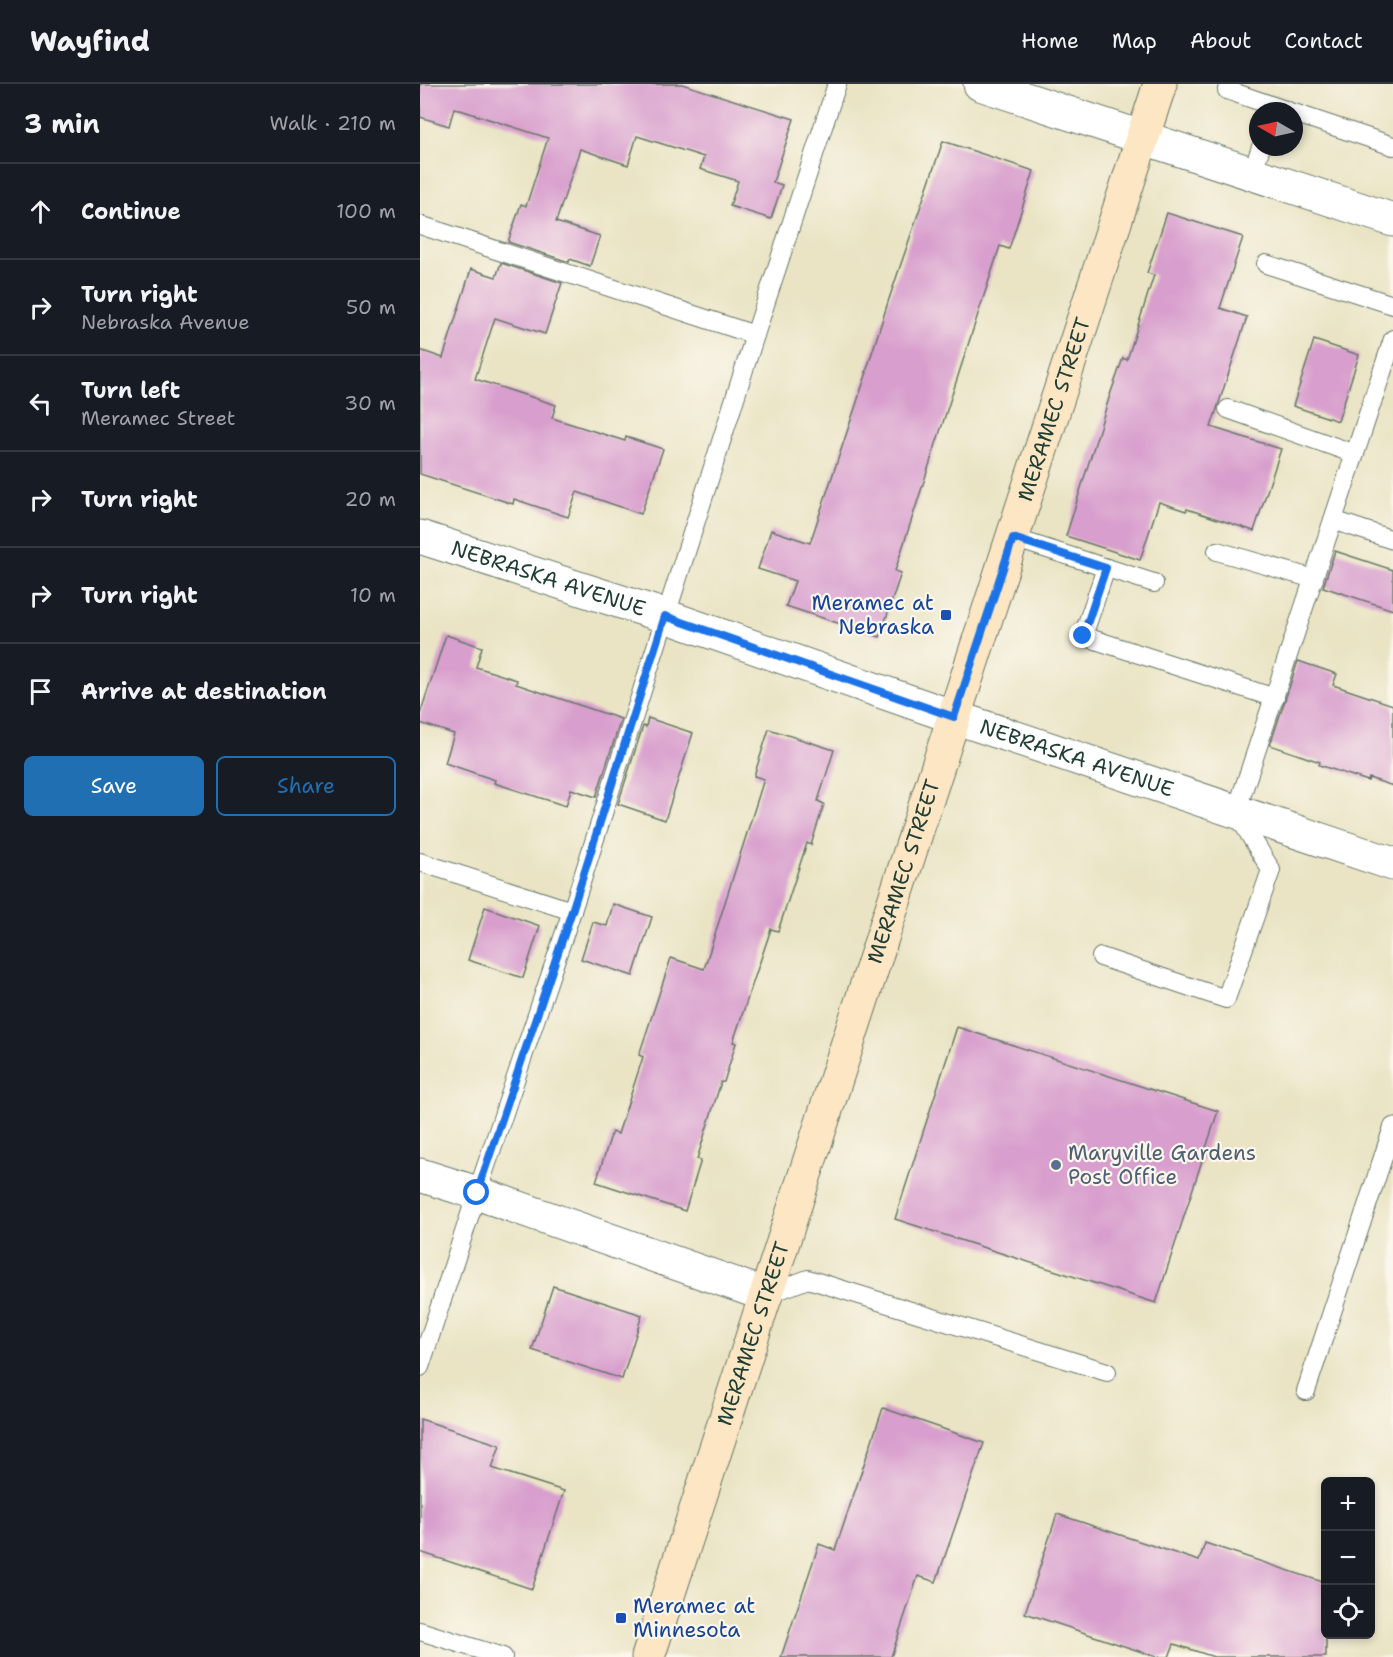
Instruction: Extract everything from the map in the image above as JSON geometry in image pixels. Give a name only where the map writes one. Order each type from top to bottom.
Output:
[{"type":"street","points":[[980,84],[1032,92],[1143,137],[1257,160],[1393,220]]},
{"type":"street","name":"MERAMEC STREET","points":[[648,1657],[1160,84]]},
{"type":"street","name":"NEBRASKA AVENUE","points":[[420,537],[665,616],[954,717],[1393,864]]},
{"type":"street","points":[[420,1175],[766,1295]]},
{"type":"lane","points":[[420,1367],[572,911],[754,335],[837,84]]},
{"type":"lane","points":[[1228,84],[1227,90],[1258,102]]},
{"type":"lane","points":[[1303,116],[1393,146]]},
{"type":"lane","points":[[420,225],[754,335]]},
{"type":"lane","points":[[1266,264],[1393,305]]},
{"type":"lane","points":[[1101,957],[1226,999],[1271,870],[1236,812],[1393,339]]},
{"type":"lane","points":[[1228,409],[1356,454]]},
{"type":"lane","points":[[1334,520],[1393,540]]},
{"type":"lane","points":[[1013,538],[1154,583]]},
{"type":"lane","points":[[1217,551],[1314,579]]},
{"type":"lane","points":[[1106,568],[1083,636],[1275,698]]},
{"type":"lane","points":[[420,862],[572,911]]},
{"type":"lane","points":[[1306,1391],[1393,1126]]},
{"type":"lane","points":[[766,1295],[808,1279],[1107,1372]]},
{"type":"lane","points":[[420,1630],[503,1657]]},
{"type":"building","points":[[420,84],[682,84],[794,119],[773,182],[782,185],[771,219],[730,206],[738,181],[700,169],[704,157],[637,136],[628,165],[580,149],[556,222],[600,236],[590,266],[570,259],[569,262],[508,242],[521,204],[526,206],[548,138],[454,108],[449,126],[420,117]]},
{"type":"building","points":[[943,141],[1034,171],[1009,249],[1000,246],[895,571],[901,573],[880,637],[786,606],[795,581],[758,569],[771,530],[810,543]]},
{"type":"building","points":[[1167,213],[1243,237],[1220,308],[1247,317],[1211,427],[1281,449],[1254,531],[1159,502],[1140,560],[1066,536],[1110,395],[1123,358],[1127,360],[1154,275],[1147,273]]},
{"type":"building","points":[[501,263],[562,283],[545,334],[495,318],[475,379],[556,405],[552,418],[625,441],[626,437],[663,449],[641,514],[577,492],[568,517],[514,499],[513,504],[420,474],[420,350],[443,358],[471,269],[496,277]]},
{"type":"building","points":[[1314,340],[1359,355],[1338,421],[1293,406]]},
{"type":"building","points":[[1335,551],[1393,570],[1393,610],[1323,587]]},
{"type":"building","points":[[446,635],[482,647],[476,667],[517,680],[516,684],[621,719],[596,797],[571,789],[566,806],[494,783],[495,780],[445,763],[454,734],[420,723],[420,714]]},
{"type":"building","points":[[1298,661],[1337,674],[1333,685],[1393,705],[1393,786],[1369,778],[1368,781],[1319,765],[1320,762],[1270,745]]},
{"type":"building","points":[[648,718],[693,733],[665,820],[618,804],[643,726],[646,727]]},
{"type":"building","points":[[769,729],[834,750],[818,801],[824,804],[811,845],[807,843],[778,931],[771,929],[733,1042],[736,1043],[724,1082],[721,1082],[697,1159],[701,1160],[685,1211],[596,1182],[612,1132],[618,1134],[643,1057],[639,1055],[671,958],[704,969],[764,779],[754,776]]},
{"type":"building","points":[[613,904],[652,917],[633,976],[581,959],[593,922],[607,926]]},
{"type":"building","points":[[485,907],[540,926],[523,978],[468,960]]},
{"type":"building","name":"Maryville Gardens Post Office","points":[[957,1027],[1218,1111],[1156,1303],[895,1219]]},
{"type":"building","points":[[553,1286],[642,1315],[622,1379],[532,1350]]},
{"type":"building","points":[[883,1408],[984,1443],[936,1582],[918,1576],[891,1657],[781,1657],[819,1544],[835,1550]]},
{"type":"building","points":[[420,1419],[500,1445],[492,1468],[564,1491],[532,1589],[420,1552]]},
{"type":"building","points":[[1057,1514],[1199,1561],[1205,1543],[1321,1581],[1321,1639],[1326,1639],[1326,1657],[1214,1657],[1174,1644],[1169,1657],[1157,1657],[1025,1613]]},
{"type":"place","name":"Meramec at Nebraska","points":[[946,615]]},
{"type":"place","name":"Maryville Gardens Post Office","points":[[1056,1165]]},
{"type":"place","name":"Meramec at Minnesota","points":[[621,1618]]},
{"type":"route","points":[[477,1193],[572,911],[665,616],[954,717],[1013,538],[1106,568],[1083,636]]}]
